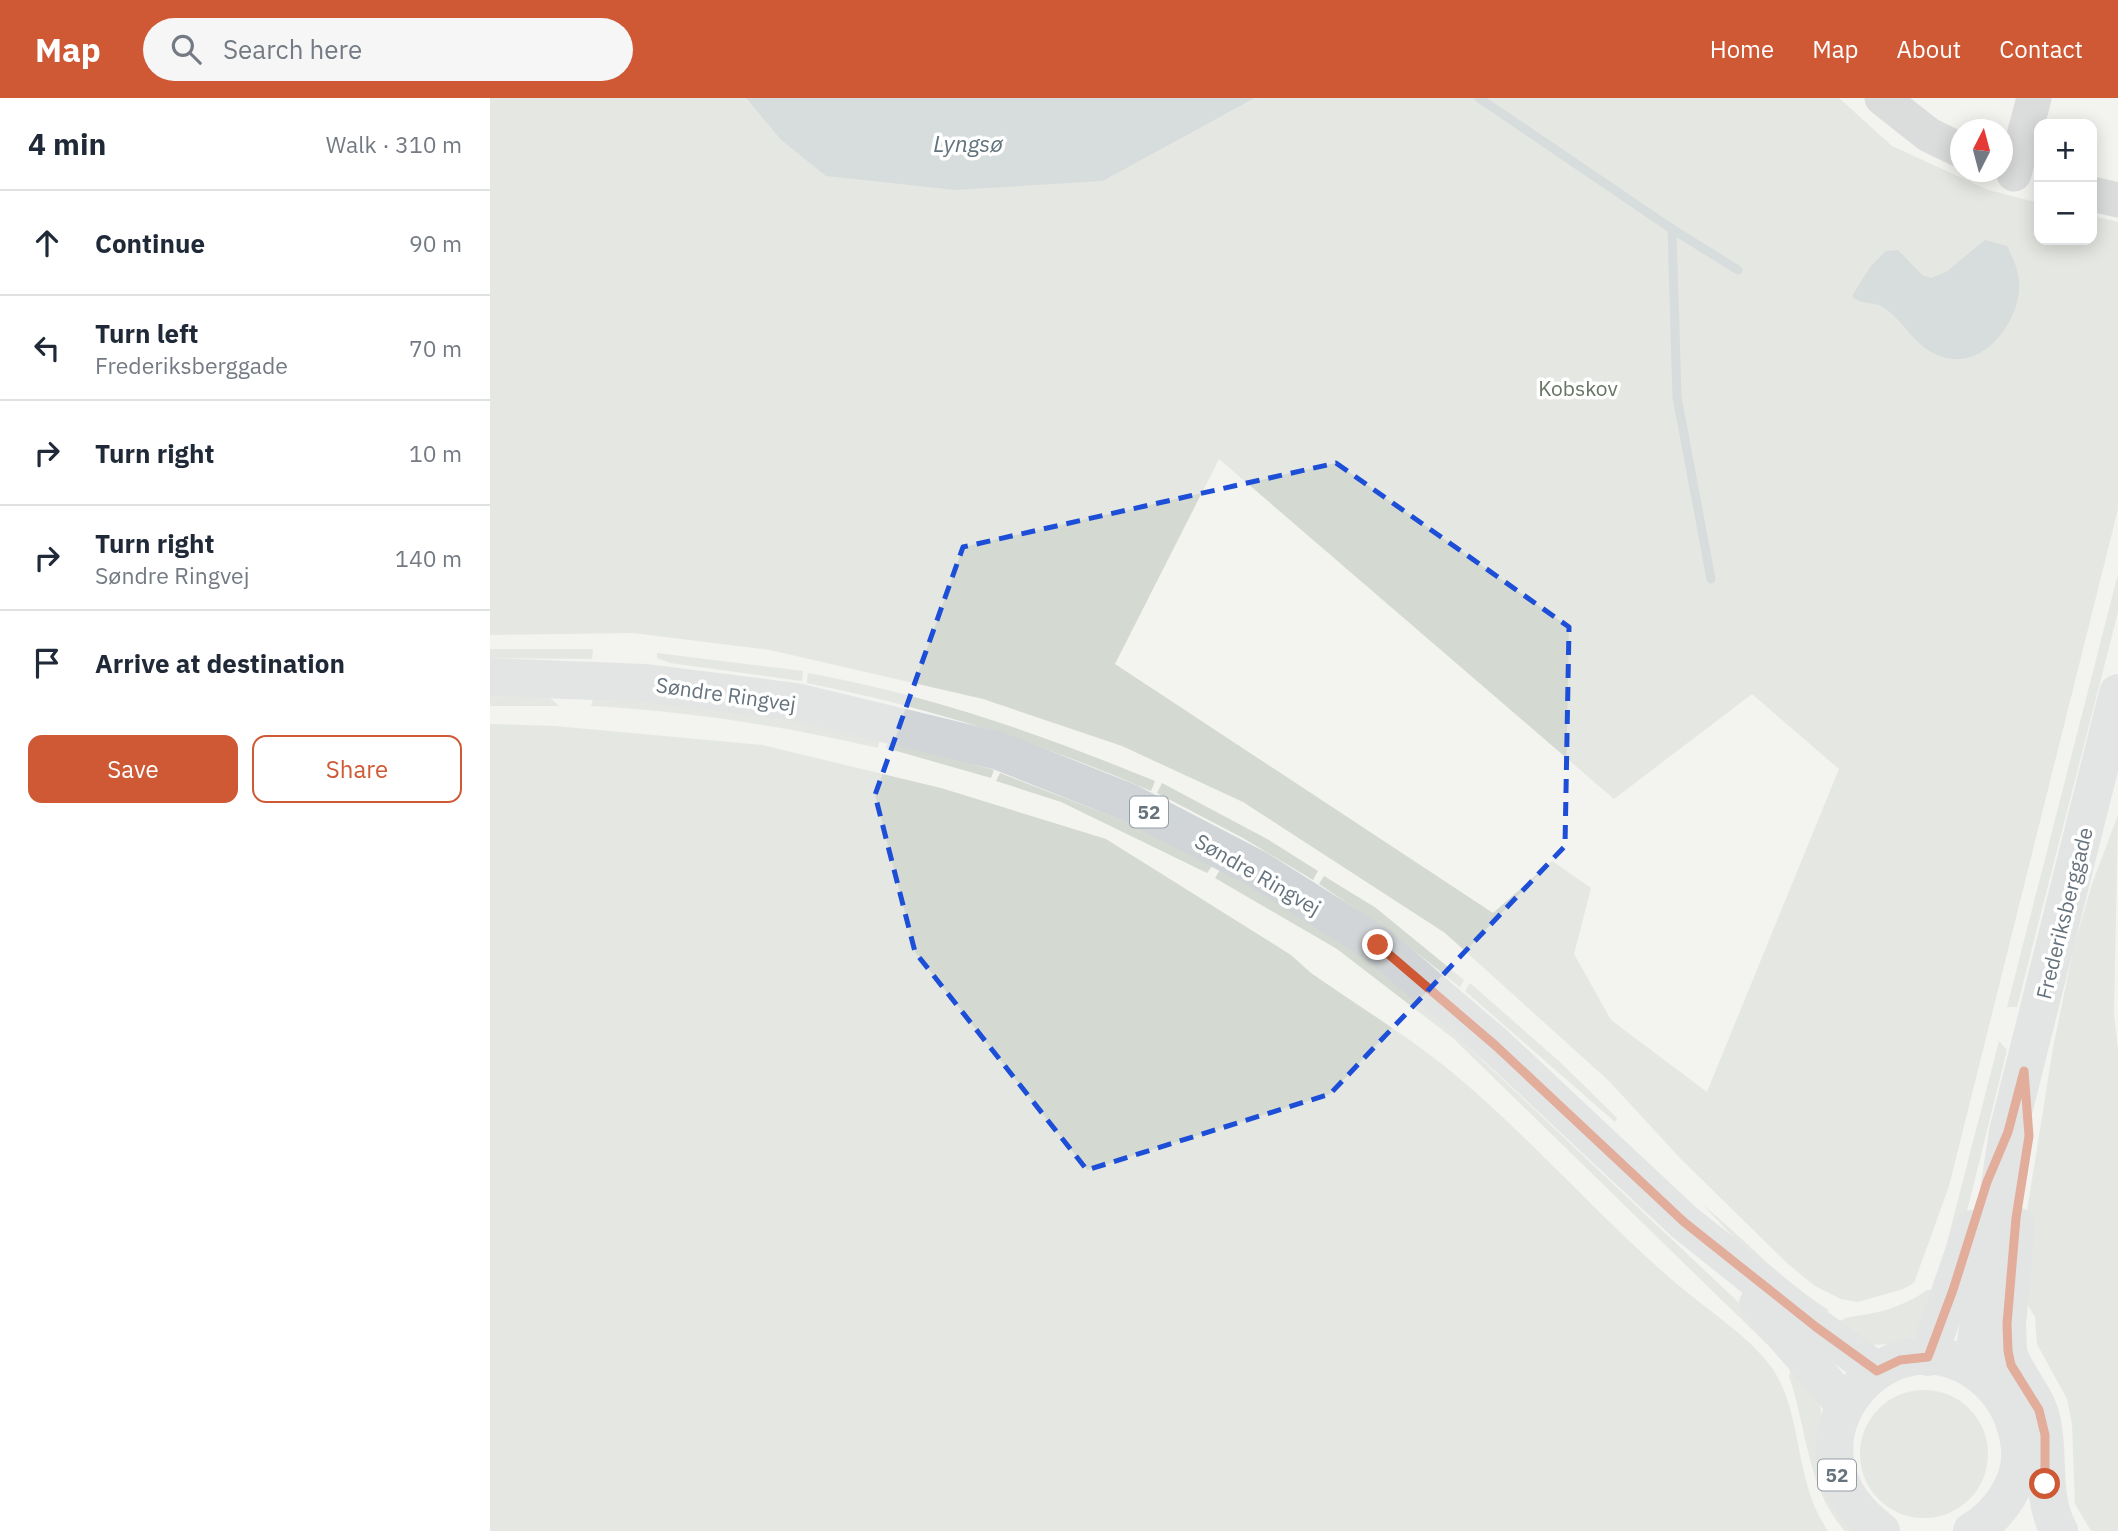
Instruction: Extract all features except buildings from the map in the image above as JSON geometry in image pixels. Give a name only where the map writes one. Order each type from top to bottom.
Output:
[{"type":"main road","name":"Søndre Ringvej","points":[[490,677],[646,683],[796,702],[999,751],[1130,803],[1257,869],[1378,945],[1496,1046],[1684,1222],[1816,1327],[1877,1371]]},
{"type":"main road","name":"Frederiksberggade","points":[[1972,1368],[2008,1132],[2118,693]]},
{"type":"main road","points":[[2024,1071],[2029,1136],[2016,1218],[2007,1324],[2008,1351],[2011,1365],[2039,1410],[2045,1435],[2045,1484],[2051,1516],[2059,1531]]},
{"type":"main road","name":"Frederiksberggade","points":[[1928,1357],[1953,1290],[1987,1182],[2008,1132]]},
{"type":"main road","name":"Søndre Ringvej","points":[[1684,1222],[1845,1405]]},
{"type":"main road","name":"52","points":[[1881,1531],[1862,1517],[1847,1498],[1837,1476],[1834,1451],[1836,1427],[1845,1405],[1865,1380],[1900,1360],[1928,1357],[1949,1359],[1972,1368],[1993,1384],[2008,1405],[2018,1428],[2020,1454],[2016,1479],[2004,1502],[1974,1531]]},
{"type":"main road","points":[[2004,1502],[2030,1531]]},
{"type":"street","points":[[1882,98],[1929,135],[1950,145]]},
{"type":"street","points":[[2019,175],[2034,98]]},
{"type":"street","points":[[2097,195],[2118,200]]},
{"type":"highlighted area","points":[[1336,463],[1569,627],[1565,846],[1330,1094],[1087,1170],[915,952],[875,795],[963,547]]},
{"type":"green space","name":"Kobskov","points":[[490,98],[746,98],[780,139],[1103,181],[1255,98],[1839,98],[1892,146],[1950,173],[1950,182],[1971,182],[1988,190],[2034,202],[2034,245],[2097,245],[2097,217],[2118,222],[2118,509],[1949,1186],[1914,1283],[1903,1289],[1858,1302],[1841,1299],[1815,1286],[1788,1264],[1680,1158],[1609,1081],[1445,933],[1243,802],[1122,746],[983,699],[770,650],[633,633],[490,635]],"holes":[[[1219,459],[1614,799],[1752,694],[1839,769],[1707,1092],[1611,1020],[1574,954],[1591,888],[1552,861],[1493,913],[1115,664]]]},
{"type":"green space","points":[[2118,574],[2118,612],[2017,1007],[2007,1007]]},
{"type":"green space","points":[[490,649],[593,649],[592,659],[490,658]]},
{"type":"green space","points":[[657,653],[803,671],[802,681],[670,663],[657,658]]},
{"type":"green space","points":[[808,673],[941,704],[1070,747],[1155,781],[1151,791],[1067,757],[982,728],[896,703],[807,683]]},
{"type":"green space","points":[[490,696],[550,698],[559,706],[490,706]]},
{"type":"green space","points":[[593,700],[692,703],[880,735],[878,748],[735,721],[591,706]]},
{"type":"green space","points":[[490,724],[555,726],[762,745],[941,788],[1106,839],[1291,955],[1311,973],[1437,1060],[1510,1124],[1643,1254],[1753,1346],[1774,1371],[1783,1389],[1790,1408],[1809,1492],[1828,1531],[490,1531]]},
{"type":"green space","points":[[888,740],[994,770],[991,778],[886,748]]},
{"type":"green space","points":[[1000,773],[1132,824],[1213,865],[1207,873],[1061,802],[996,781]]},
{"type":"green space","points":[[1162,783],[1269,840],[1318,871],[1313,880],[1243,838],[1157,793]]},
{"type":"green space","points":[[2118,815],[2114,1014],[2118,1050],[2118,1531],[2091,1531],[2075,1504],[2072,1424],[2067,1399],[2037,1344],[2035,1317],[2026,1302],[2024,1230],[2053,1048],[2074,946],[2092,884]]},
{"type":"green space","points":[[1221,868],[1359,953],[1408,990],[1736,1300],[1784,1350],[1774,1351],[1454,1039],[1337,949],[1215,878]]},
{"type":"green space","points":[[1324,876],[1376,908],[1464,980],[1460,987],[1394,935],[1319,884]]},
{"type":"green space","points":[[1470,983],[1560,1062],[1617,1118],[1615,1122],[1465,991]]},
{"type":"green space","points":[[1999,1041],[2007,1050],[1958,1247],[1943,1258]]},
{"type":"green space","points":[[1703,1205],[1780,1273],[1829,1310],[1819,1317],[1756,1261]]},
{"type":"green space","points":[[1927,1290],[1934,1290],[1925,1327],[1913,1338],[1900,1344],[1866,1345],[1837,1323],[1849,1317],[1896,1306]]},
{"type":"green space","points":[[1792,1364],[1817,1395],[1821,1408],[1820,1469],[1828,1499],[1853,1531],[1845,1531],[1832,1514],[1815,1477],[1789,1376]]},
{"type":"green space","points":[[1924,1390],[1949,1394],[1970,1408],[1984,1429],[1988,1454],[1984,1479],[1970,1500],[1949,1514],[1924,1518],[1899,1514],[1878,1500],[1864,1479],[1860,1454],[1864,1429],[1878,1408],[1899,1394]]},
{"type":"water","name":"Lyngsø","points":[[746,98],[1255,98],[1103,181],[956,190],[826,176],[780,139]]},
{"type":"water","points":[[1985,240],[2007,246],[2018,274],[2019,292],[2011,319],[2003,331],[1983,351],[1971,357],[1957,359],[1934,354],[1919,343],[1886,309],[1852,296],[1870,267],[1886,251],[1898,250],[1922,275],[1931,278],[1946,272]]},
{"type":"waterway","points":[[1479,98],[1672,229],[1738,270]]},
{"type":"waterway","points":[[1672,229],[1677,397],[1711,579]]},
{"type":"route","points":[[1378,945],[1496,1046],[1684,1222],[1816,1327],[1877,1371],[1900,1360],[1928,1357],[1953,1290],[1987,1182],[2008,1132],[2024,1071],[2029,1136],[2016,1218],[2007,1324],[2008,1351],[2011,1365],[2039,1410],[2045,1435],[2045,1484]]}]
